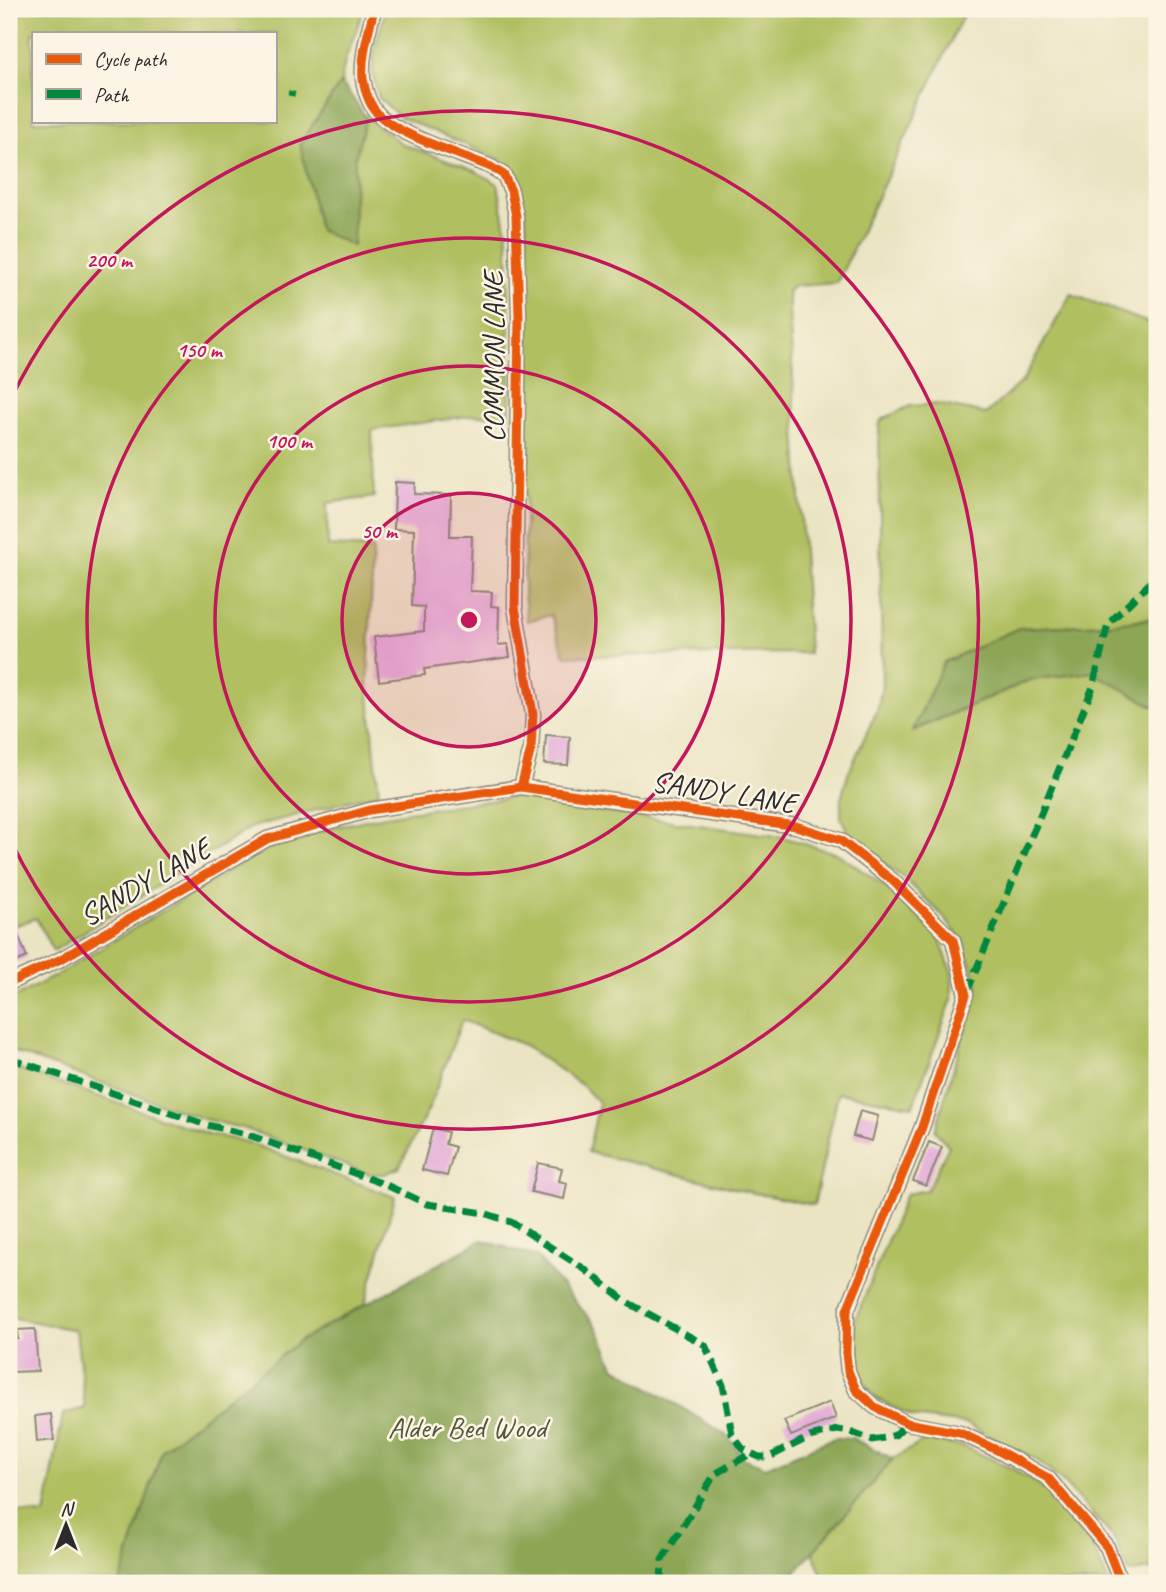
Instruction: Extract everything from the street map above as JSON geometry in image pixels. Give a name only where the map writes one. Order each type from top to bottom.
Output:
[{"type":"street","name":"COMMON LANE","points":[[374,9],[364,56],[363,79],[368,98],[377,113],[398,128],[504,175],[511,191],[516,216],[519,316],[515,607],[533,714],[531,749],[521,787]]},
{"type":"street","name":"SANDY LANE","points":[[9,983],[61,959],[267,839],[370,810],[521,787],[796,826],[840,840],[892,880],[953,940],[966,995],[922,1127],[847,1310],[848,1371],[856,1390],[875,1407],[907,1423],[960,1433],[998,1450],[1048,1478],[1107,1547],[1121,1583]]},
{"type":"green space","points":[[9,9],[364,9],[345,60],[341,82],[328,103],[353,246],[355,158],[366,117],[402,144],[475,171],[498,184],[508,240],[510,416],[475,415],[372,430],[374,497],[327,503],[328,546],[373,548],[368,686],[379,793],[252,827],[53,951],[36,918],[11,927]]},
{"type":"green space","points":[[386,9],[966,9],[837,283],[794,286],[788,292],[809,653],[565,656],[551,615],[527,621],[524,593],[528,327],[526,220],[518,184],[506,162],[400,117],[379,98],[372,73],[375,48]]},
{"type":"green space","points":[[341,82],[366,117],[355,158],[353,246],[319,230],[300,144]]},
{"type":"green space","points":[[1071,294],[1157,326],[1157,618],[1108,624],[1019,628],[944,662],[915,730],[1030,680],[1093,672],[1157,708],[1157,1569],[1129,1572],[1114,1538],[1064,1483],[1035,1459],[967,1424],[913,1417],[875,1398],[854,1366],[854,1323],[906,1194],[927,1190],[949,1146],[935,1131],[978,985],[962,940],[941,914],[906,880],[852,840],[841,818],[841,799],[848,774],[878,708],[882,684],[879,427],[881,420],[910,406],[938,404],[986,414],[1023,380]]},
{"type":"green space","points":[[1157,618],[1157,708],[1092,672],[1030,680],[913,730],[944,662],[1019,628],[1108,624]]},
{"type":"green space","points":[[523,796],[606,812],[783,837],[838,854],[886,887],[939,937],[952,973],[952,999],[913,1106],[838,1093],[814,1205],[749,1192],[588,1152],[599,1103],[583,1086],[524,1045],[462,1020],[429,1108],[399,1168],[384,1174],[369,1174],[246,1129],[204,1119],[9,1050],[9,1000],[55,976],[259,853],[290,840],[355,822]]},
{"type":"green space","points":[[9,1066],[208,1134],[247,1142],[395,1197],[365,1304],[301,1340],[162,1450],[120,1583],[9,1583],[9,1511],[45,1515],[63,1414],[85,1408],[76,1330],[9,1317]]},
{"type":"green space","name":"Alder Bed Wood","points":[[482,1240],[537,1257],[597,1327],[614,1366],[726,1435],[745,1459],[766,1467],[834,1438],[852,1438],[893,1459],[786,1583],[120,1583],[162,1450],[301,1340]]},
{"type":"green space","points":[[924,1441],[963,1446],[1011,1468],[1049,1492],[1089,1538],[1109,1583],[825,1583],[813,1552],[893,1459]]},
{"type":"building","points":[[395,482],[415,483],[414,494],[451,495],[450,536],[472,536],[470,591],[492,592],[491,606],[499,607],[498,645],[508,644],[510,657],[424,669],[425,675],[379,681],[374,637],[424,631],[424,607],[412,606],[414,530],[394,529]]},
{"type":"building","points":[[546,735],[570,737],[568,765],[544,764]]},
{"type":"building","points":[[9,913],[27,957],[9,965]]},
{"type":"building","points":[[860,1111],[878,1116],[872,1141],[853,1136]]},
{"type":"building","points":[[433,1128],[448,1132],[445,1144],[455,1147],[447,1176],[422,1170]]},
{"type":"building","points":[[929,1142],[942,1147],[926,1186],[913,1181]]},
{"type":"building","points":[[538,1163],[562,1168],[559,1181],[567,1183],[564,1199],[531,1192]]},
{"type":"building","points":[[35,1329],[38,1371],[9,1372],[9,1339],[18,1339],[17,1330]]},
{"type":"building","points":[[830,1402],[836,1418],[791,1436],[784,1421]]},
{"type":"building","points":[[51,1414],[54,1440],[37,1442],[35,1416]]},
{"type":"marked path","points":[[291,96],[292,91]]},
{"type":"marked path","points":[[967,992],[1093,687],[1108,624],[1157,576]]},
{"type":"marked path","points":[[9,1058],[207,1125],[246,1134],[384,1184],[427,1204],[484,1213],[511,1222],[583,1268],[627,1302],[705,1345],[723,1385],[732,1434],[743,1449],[759,1457],[769,1457],[810,1437],[837,1430],[871,1440],[885,1438],[895,1435],[907,1423]]},
{"type":"marked path","points":[[661,1583],[662,1560],[715,1474],[752,1453]]},
{"type":"cycle path","points":[[374,9],[363,61],[363,79],[366,93],[375,110],[400,130],[491,167],[504,175],[511,191],[516,216],[519,316],[515,607],[533,714],[531,749],[521,787]]},
{"type":"cycle path","points":[[9,983],[61,959],[267,839],[370,810],[521,787],[796,826],[840,840],[892,880],[953,940],[966,995],[922,1127],[847,1310],[848,1371],[856,1390],[875,1407],[907,1423],[960,1433],[1048,1478],[1107,1547],[1121,1583]]}]
